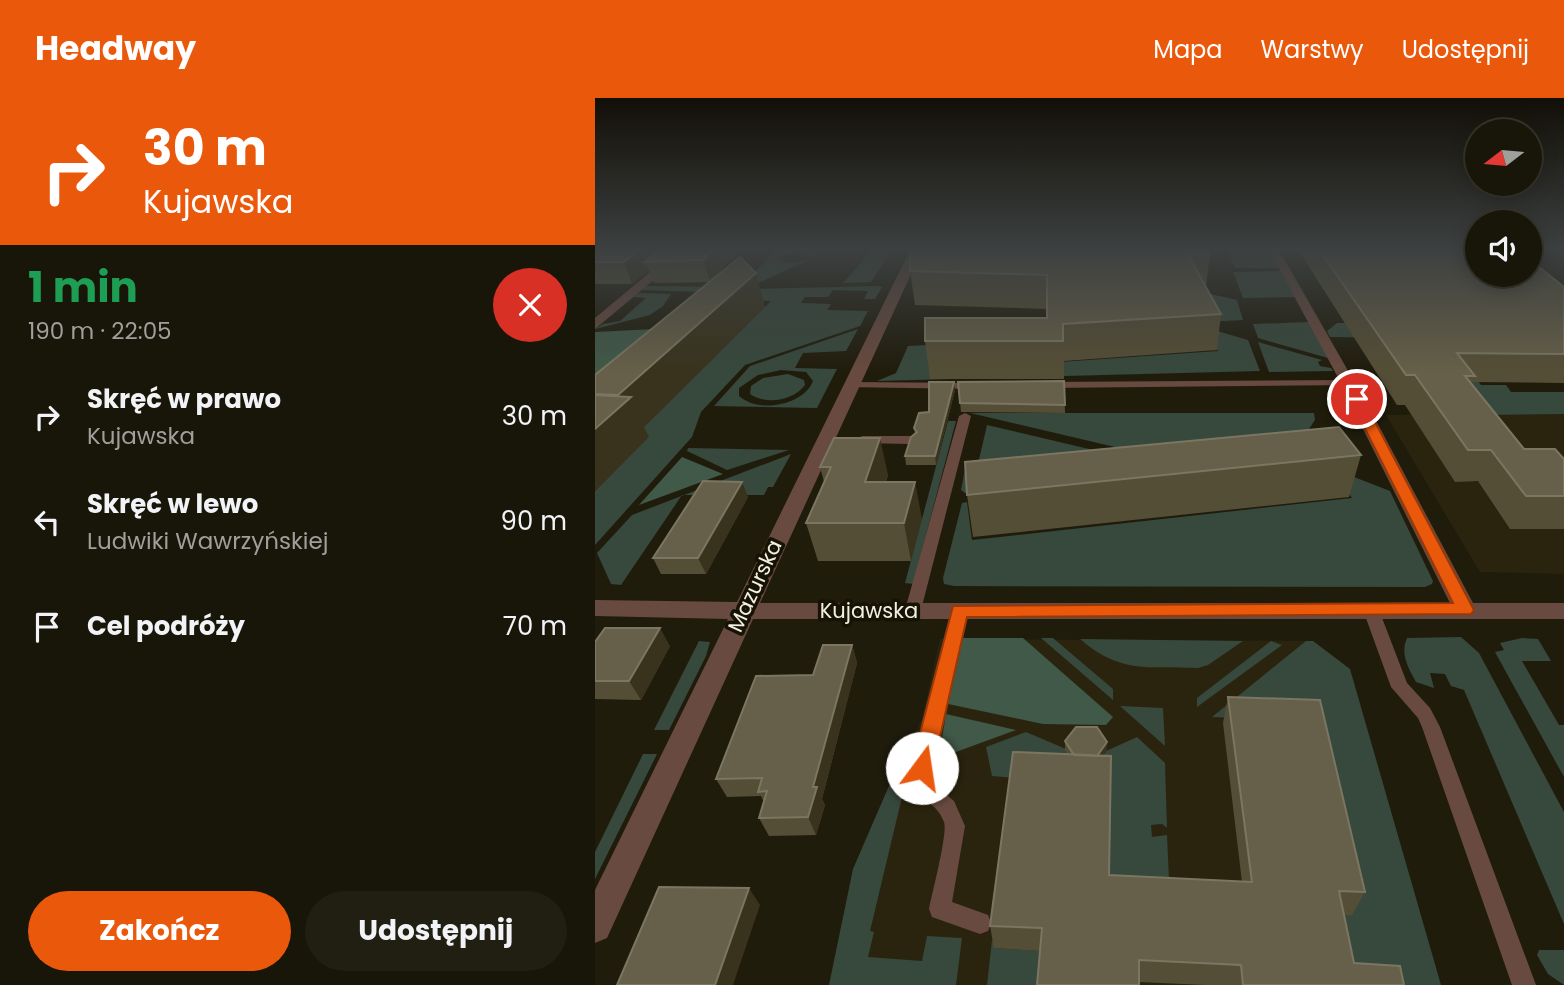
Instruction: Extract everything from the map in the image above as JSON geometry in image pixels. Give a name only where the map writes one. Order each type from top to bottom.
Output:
[{"type":"street","points":[[595,325],[637,289]]},
{"type":"street","name":"Mazurska","points":[[595,926],[896,289]]},
{"type":"street","points":[[1296,289],[1348,383],[1465,610]]},
{"type":"street","name":"Kujawska","points":[[595,607],[743,611],[1564,611]]},
{"type":"lane","points":[[1031,385],[1348,383]]},
{"type":"lane","points":[[849,385],[989,386]]},
{"type":"lane","points":[[913,610],[965,416]]},
{"type":"lane","points":[[823,440],[910,440]]},
{"type":"lane","points":[[960,610],[921,772],[922,786],[942,800],[951,813],[955,826],[940,909],[979,923]]},
{"type":"lane","points":[[1371,610],[1400,687],[1424,713],[1431,727],[1524,985]]},
{"type":"shaded area","points":[[1564,414],[1564,574],[1480,572],[1386,415]]},
{"type":"shaded area","points":[[940,639],[1313,641],[1341,662],[1311,727],[1352,915],[1349,985],[829,985],[853,869],[895,772],[922,719]]},
{"type":"green space","points":[[643,289],[744,289],[736,293]]},
{"type":"green space","points":[[755,289],[881,289],[875,299],[864,299],[868,291],[833,290],[828,297],[805,297],[801,303],[831,304],[827,310],[868,311],[860,326],[745,365],[701,412],[692,437],[595,545],[595,491],[648,437],[635,436],[771,301],[740,300]]},
{"type":"green space","points":[[1240,289],[1291,289],[1295,297],[1243,298]]},
{"type":"green space","points":[[639,293],[671,294],[663,306],[650,315],[595,329],[603,324],[620,321],[646,298],[633,297]]},
{"type":"green space","points":[[1206,293],[1237,300],[1243,320],[1183,323]]},
{"type":"green space","points":[[1309,322],[1328,358],[1258,338],[1253,324]]},
{"type":"green space","points":[[1337,323],[1434,323],[1481,385],[1506,385],[1511,392],[1564,392],[1564,414],[1486,415],[1429,338],[1330,337],[1327,331]]},
{"type":"green space","points":[[1207,328],[1248,340],[1260,371],[877,381],[896,373],[908,346],[928,345],[929,371],[1218,351]]},
{"type":"green space","points":[[654,329],[595,391],[595,332]]},
{"type":"green space","points":[[858,329],[846,351],[803,353],[795,368],[837,369],[817,408],[714,406],[750,366]],"holes":[[[781,370],[806,372],[813,381],[808,389],[791,401],[758,405],[739,396],[739,388],[758,375]]]},
{"type":"green space","points":[[1258,342],[1322,360],[1318,362],[1320,366],[1333,371],[1269,372]]},
{"type":"green space","points":[[788,374],[804,380],[805,385],[794,395],[771,400],[750,394],[751,386],[763,378]]},
{"type":"green space","points":[[970,413],[1314,413],[1315,420],[1289,459],[1200,467]]},
{"type":"green space","points":[[948,421],[956,421],[913,584],[905,583]]},
{"type":"green space","points":[[987,425],[1127,458],[1115,477],[965,493],[961,490],[965,469],[978,464]]},
{"type":"green space","points":[[688,448],[789,450],[727,470],[687,451]]},
{"type":"green space","points":[[791,454],[773,487],[768,487],[764,495],[684,495]]},
{"type":"green space","points":[[682,457],[723,474],[639,505]]},
{"type":"green space","points":[[1331,468],[1390,491],[1433,581],[1432,584],[1425,587],[944,584],[943,578],[962,503],[967,502],[972,540],[1352,498]]},
{"type":"green space","points":[[681,496],[621,585],[611,584],[597,553],[632,515]]},
{"type":"green space","points":[[1461,637],[1479,653],[1564,812],[1564,924],[1464,690],[1451,686],[1445,674],[1430,673],[1434,688],[1416,682],[1406,660],[1404,650],[1407,638]]},
{"type":"green space","points":[[963,638],[1023,638],[1113,717],[1106,725],[1043,724],[948,704]]},
{"type":"green space","points":[[1041,638],[1053,638],[1113,689],[1113,700]]},
{"type":"green space","points":[[1522,638],[1538,639],[1551,661],[1522,661],[1559,725],[1564,725],[1564,777],[1495,652],[1504,650],[1500,643]]},
{"type":"green space","points":[[1080,639],[1243,641],[1208,665],[1198,668],[1149,667],[1121,663],[1094,650]]},
{"type":"green space","points":[[699,641],[710,642],[706,656],[669,730],[654,730]]},
{"type":"green space","points":[[1271,641],[1282,645],[1197,707],[1197,698]]},
{"type":"green space","points":[[1306,641],[1313,641],[1350,669],[1441,985],[1349,985],[1327,914],[1351,915],[1311,721],[1212,717]]},
{"type":"green space","points":[[1120,706],[1163,708],[1165,746]]},
{"type":"green space","points":[[946,714],[1016,730],[945,756],[941,744]]},
{"type":"green space","points":[[1026,732],[1066,749],[1077,767],[1016,778],[992,776],[986,747]]},
{"type":"green space","points":[[1137,737],[1165,763],[1167,828],[1162,824],[1151,825],[1152,837],[1167,835],[1170,902],[1107,899],[1094,768],[1106,751]]},
{"type":"green space","points":[[643,754],[657,754],[595,879],[595,852]]},
{"type":"green space","points":[[895,772],[908,772],[870,931],[874,932],[868,957],[922,961],[927,936],[962,938],[956,985],[829,985],[853,869]]},
{"type":"green space","points":[[992,940],[995,941],[994,948],[1043,951],[1041,985],[987,985]]},
{"type":"green space","points":[[1539,950],[1564,950],[1564,985],[1548,974],[1537,955]]},
{"type":"building","points":[[700,289],[737,289],[618,395],[595,394],[595,375]]},
{"type":"building","points":[[1047,289],[1207,289],[1221,314],[1063,324],[1063,341],[925,341],[925,318],[1047,318]]},
{"type":"building","points":[[1347,289],[1564,289],[1564,354],[1457,353],[1475,376],[1465,376],[1524,449],[1555,449],[1564,459],[1564,496],[1526,496],[1491,450],[1468,450],[1415,375],[1406,375]]},
{"type":"building","points":[[1064,381],[1065,405],[960,403],[958,382]]},
{"type":"building","points":[[929,382],[954,382],[935,456],[905,456],[911,437],[917,432],[914,428],[919,413],[929,412]]},
{"type":"building","points":[[595,395],[631,397],[595,429]]},
{"type":"building","points":[[1339,427],[1361,455],[967,495],[965,462]]},
{"type":"building","points":[[834,438],[880,438],[865,482],[915,482],[904,523],[806,523],[831,467],[820,467]]},
{"type":"building","points":[[703,481],[742,482],[698,558],[653,558]]},
{"type":"building","points":[[605,628],[660,628],[629,681],[595,681],[595,642]]},
{"type":"building","points":[[823,645],[852,645],[813,787],[817,787],[808,817],[759,818],[767,791],[758,792],[762,778],[716,779],[756,676],[813,675]]},
{"type":"building","points":[[1228,697],[1320,700],[1365,892],[1339,891],[1354,963],[1400,966],[1404,985],[1243,985],[1241,965],[1139,960],[1139,985],[1037,985],[1042,928],[990,926],[1013,752],[1111,756],[1109,875],[1252,882]]},
{"type":"building","points":[[1076,727],[1097,727],[1107,742],[1097,756],[1074,755],[1065,741]]},
{"type":"building","points":[[659,887],[749,888],[715,985],[617,985]]},
{"type":"route","points":[[922,768],[960,610],[1465,610],[1357,399]]}]
